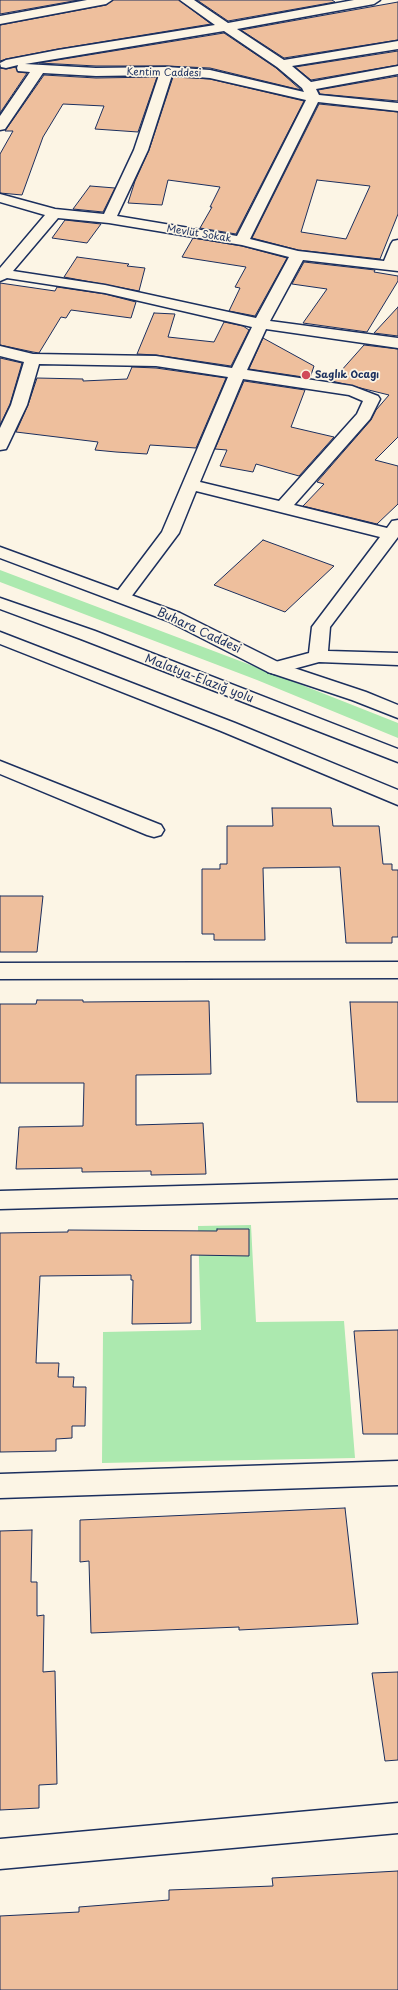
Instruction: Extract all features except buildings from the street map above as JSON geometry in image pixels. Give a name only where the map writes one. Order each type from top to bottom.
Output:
[{"type":"main road","points":[[27,0],[34,13]]},
{"type":"main road","points":[[0,20],[106,0]]},
{"type":"main road","points":[[186,0],[282,64],[311,92]]},
{"type":"main road","points":[[3,64],[226,27],[374,0]]},
{"type":"main road","points":[[282,64],[398,45]]},
{"type":"main road","name":"Kentim Caddesi","points":[[3,64],[24,68],[96,72],[167,71],[210,74],[398,107]]},
{"type":"main road","points":[[0,126],[39,69]]},
{"type":"main road","points":[[311,92],[398,70]]},
{"type":"main road","points":[[109,219],[141,150],[167,71]]},
{"type":"main road","points":[[242,241],[311,92]]},
{"type":"main road","name":"Mevlüt Sokak","points":[[0,198],[54,213],[109,219],[242,241],[298,255],[393,267]]},
{"type":"main road","points":[[1,274],[54,213]]},
{"type":"main road","points":[[393,267],[398,244]]},
{"type":"main road","points":[[122,597],[170,533],[238,373],[261,324],[298,255]]},
{"type":"main road","points":[[1,274],[105,289],[261,324],[398,343]]},
{"type":"main road","points":[[0,351],[33,359],[156,362],[352,391],[372,399],[364,416],[283,507]]},
{"type":"main road","points":[[0,445],[18,405],[33,359]]},
{"type":"main road","points":[[191,485],[283,507],[394,530],[320,627],[318,656]]},
{"type":"main road","name":"Buhara Caddesi","points":[[0,552],[174,617],[275,668],[359,696],[398,712]]},
{"type":"main road","name":"Malatya-Elazığ yolu","points":[[0,603],[96,638],[398,756]]},
{"type":"main road","points":[[0,638],[228,727],[398,798]]},
{"type":"main road","points":[[275,668],[318,656],[398,659]]},
{"type":"main road","points":[[0,767],[154,830]]},
{"type":"main road","points":[[0,971],[398,970]]},
{"type":"main road","points":[[0,1200],[398,1190]]},
{"type":"main road","points":[[0,1486],[398,1473]]},
{"type":"main road","points":[[0,1854],[398,1818]]},
{"type":"green space","points":[[0,570],[269,672],[398,723],[398,738],[257,680],[0,582]]},
{"type":"green space","points":[[251,1225],[256,1322],[344,1321],[355,1458],[102,1463],[103,1332],[201,1330],[198,1226]]},
{"type":"place","name":"Saglık Ocagı","points":[[306,375]]}]
